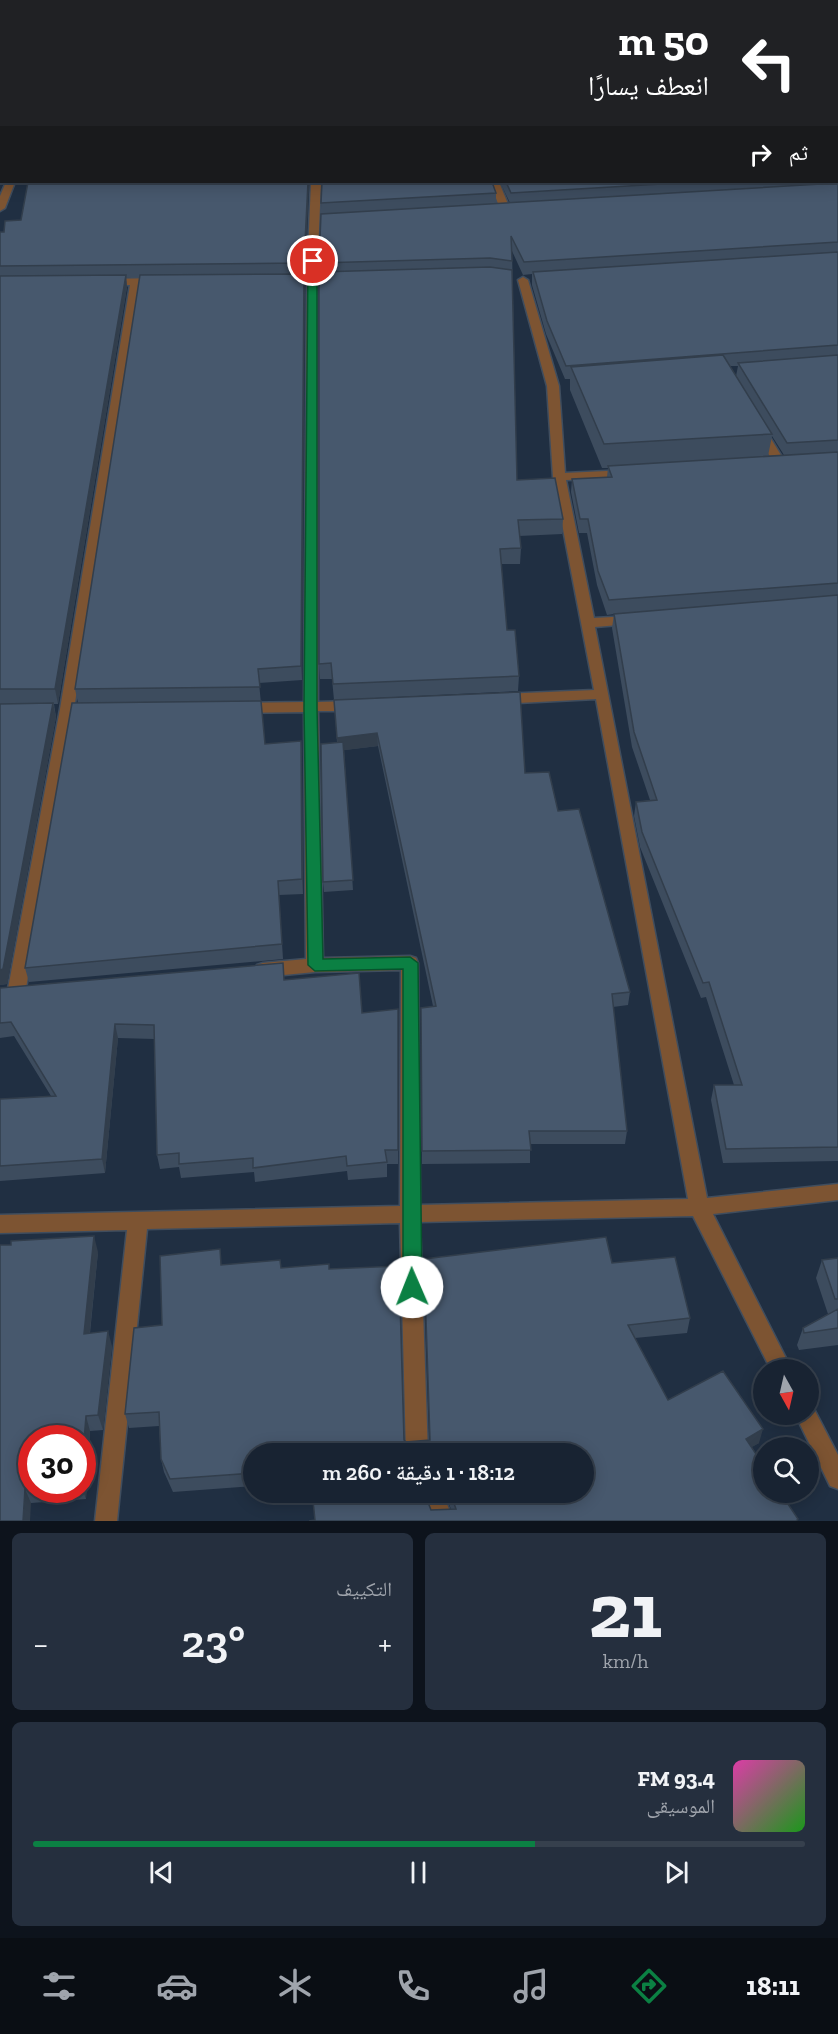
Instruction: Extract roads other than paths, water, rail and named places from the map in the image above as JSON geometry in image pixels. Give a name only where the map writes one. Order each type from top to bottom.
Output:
[{"type":"street","points":[[0,208],[10,183]]},
{"type":"street","points":[[315,965],[311,708],[312,281],[320,220],[316,183]]},
{"type":"street","points":[[494,183],[505,209]]},
{"type":"street","points":[[493,210],[517,208]]},
{"type":"street","points":[[523,279],[558,386],[559,477],[699,1207],[776,1359]]},
{"type":"street","points":[[277,281],[348,280]]},
{"type":"street","points":[[39,991],[8,994],[67,709],[136,281]]},
{"type":"street","points":[[90,282],[171,281]]},
{"type":"street","points":[[753,418],[781,465]]},
{"type":"street","points":[[559,477],[640,473]]},
{"type":"street","points":[[587,623],[644,619]]},
{"type":"street","points":[[486,700],[602,694]]},
{"type":"street","points":[[230,708],[369,705]]},
{"type":"street","points":[[246,972],[315,965],[410,963],[410,1215],[417,1443]]},
{"type":"street","points":[[0,1224],[699,1207],[838,1192]]},
{"type":"street","points":[[105,1521],[138,1219]]},
{"type":"street","points":[[811,1425],[838,1478]]},
{"type":"street","points":[[436,1503],[443,1521]]}]
